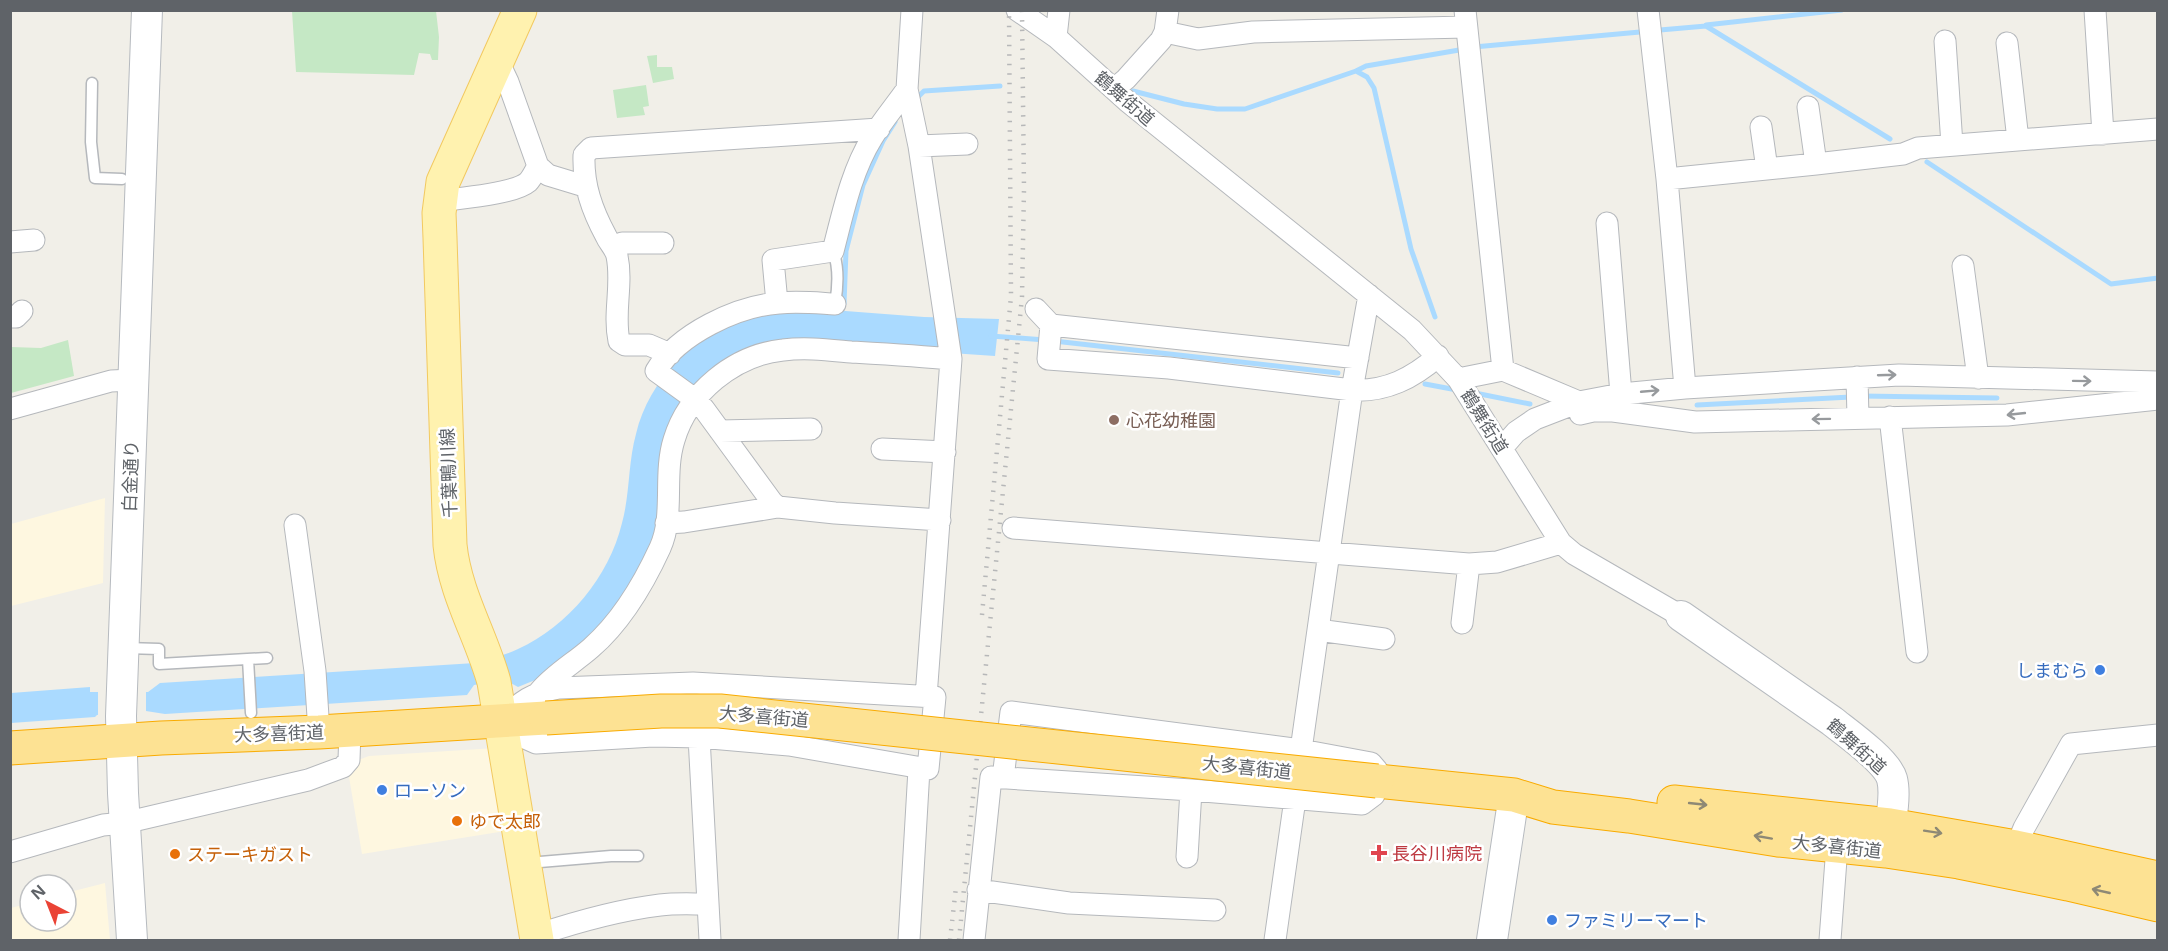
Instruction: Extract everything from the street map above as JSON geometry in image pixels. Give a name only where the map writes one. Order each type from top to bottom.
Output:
[{"type":"highway","name":"大多喜街道","points":[[10,748],[121,716],[161,738],[329,723],[502,720],[543,705],[661,711],[720,711],[1514,795],[1553,807],[1629,816],[1778,840],[1837,846],[1888,838],[2019,873],[2157,905]]},
{"type":"highway","name":"大多喜街道","points":[[1514,795],[1557,790],[1888,838],[2016,847],[2157,878]]},
{"type":"main road","name":"千葉鴨川線","points":[[520,10],[443,182],[440,201],[450,545],[453,569],[491,670],[502,720],[537,938]]},
{"type":"street","name":"白金通り","points":[[132,940],[124,823],[121,716],[147,10]]},
{"type":"street","points":[[912,10],[909,99],[919,146],[951,357],[926,697]]},
{"type":"street","name":"鶴舞街道","points":[[1017,10],[1056,37],[1114,89],[1412,330],[1458,379],[1561,543],[1574,554],[1681,616],[1790,691],[1872,754],[1886,768],[1892,780],[1893,796],[1888,838]]},
{"type":"street","points":[[1056,37],[1059,10]]},
{"type":"street","points":[[1648,10],[1667,178],[1685,388]]},
{"type":"street","points":[[2095,10],[2103,134]]},
{"type":"street","points":[[1114,89],[1154,50],[1166,21],[1198,39],[1252,32],[1467,33],[1503,370]]},
{"type":"street","points":[[1945,41],[1952,145]]},
{"type":"street","points":[[2007,43],[2018,140]]},
{"type":"street","points":[[498,61],[508,82],[538,166],[548,175],[581,185],[585,184]]},
{"type":"street","points":[[777,303],[773,260],[833,251],[847,198],[872,137],[909,99]]},
{"type":"street","points":[[1808,107],[1816,164]]},
{"type":"street","points":[[1761,127],[1767,169]]},
{"type":"street","points":[[670,354],[649,345],[625,345],[619,340],[617,328],[618,258],[599,222],[585,184],[584,155],[591,148],[879,129]]},
{"type":"street","points":[[1667,178],[1903,154],[1918,148],[2157,129]]},
{"type":"street","points":[[919,146],[968,144]]},
{"type":"street","points":[[440,201],[520,187],[529,181],[538,166]]},
{"type":"street","points":[[1607,223],[1621,394]]},
{"type":"street","points":[[10,242],[34,240]]},
{"type":"street","points":[[614,248],[622,243],[663,243]]},
{"type":"street","points":[[1963,266],[1978,378]]},
{"type":"street","points":[[1301,750],[1352,390],[1369,295]]},
{"type":"street","points":[[778,507],[696,400],[656,371],[670,354],[700,330],[746,309],[777,303],[835,303]]},
{"type":"street","points":[[1036,309],[1051,325],[1358,357]]},
{"type":"street","points":[[1051,325],[1048,359],[1169,368],[1352,390],[1369,391],[1384,388],[1423,370],[1438,356]]},
{"type":"street","points":[[1169,368],[1171,338]]},
{"type":"street","points":[[543,705],[551,678],[570,666],[592,647],[619,618],[661,547],[666,531],[672,448],[681,423],[696,400],[721,375],[759,356],[783,350],[807,349],[951,357]]},
{"type":"street","points":[[1458,379],[1503,370],[1579,402]]},
{"type":"street","points":[[1503,448],[1516,432],[1535,419],[1579,402],[1621,394],[1899,375],[2157,382]]},
{"type":"street","points":[[1857,377],[1858,418]]},
{"type":"street","points":[[10,409],[111,381],[133,380]]},
{"type":"street","points":[[1503,448],[1521,442],[1554,423],[1593,411],[1613,411],[1695,422],[2007,415],[2157,399]]},
{"type":"street","points":[[1890,417],[1917,652]]},
{"type":"street","points":[[720,431],[811,429]]},
{"type":"street","points":[[882,449],[945,452]]},
{"type":"street","points":[[666,523],[778,507],[940,520]]},
{"type":"street","points":[[10,852],[103,825],[124,823],[308,780],[343,767],[349,760],[329,723],[315,671],[295,525]]},
{"type":"street","points":[[1013,528],[1469,564],[1497,562],[1561,543]]},
{"type":"street","points":[[1462,623],[1469,564]]},
{"type":"street","points":[[1318,630],[1384,639]]},
{"type":"street","points":[[502,720],[516,734],[536,743],[653,736],[699,737],[789,745],[928,770],[935,697],[693,683],[560,688],[543,705]]},
{"type":"street","points":[[974,940],[991,777],[1004,778],[1191,790],[1362,804],[1374,795],[1377,770],[1371,763],[1301,750],[1011,712],[1004,778]]},
{"type":"street","points":[[2016,847],[2024,828],[2071,744],[2157,735]]},
{"type":"street","points":[[699,737],[707,904],[711,940]]},
{"type":"street","points":[[909,940],[919,769]]},
{"type":"street","points":[[1187,857],[1191,790]]},
{"type":"street","points":[[1492,940],[1514,795]]},
{"type":"street","points":[[1275,940],[1295,799]]},
{"type":"street","points":[[1830,940],[1837,846]]},
{"type":"street","points":[[978,890],[1069,903],[1215,910]]},
{"type":"street","points":[[537,938],[561,927],[637,909],[661,905],[707,904]]},
{"type":"lane","points":[[92,83],[91,142],[95,178],[122,179]]},
{"type":"lane","points":[[833,251],[838,291],[835,303]]},
{"type":"lane","points":[[123,648],[159,649],[159,664],[267,658]]},
{"type":"lane","points":[[248,659],[250,712]]},
{"type":"lane","points":[[526,864],[611,856],[638,856]]},
{"type":"shaded area","points":[[105,498],[103,583],[11,606],[11,524]]},
{"type":"shaded area","points":[[496,748],[511,830],[362,854],[348,771],[353,762],[369,756]]},
{"type":"shaded area","points":[[105,883],[110,940],[11,940],[11,908],[18,906],[18,933],[78,933],[78,890]]},
{"type":"green space","points":[[292,11],[436,11],[439,37],[438,60],[432,60],[430,54],[419,53],[414,75],[296,72]]},
{"type":"green space","points":[[657,55],[657,67],[672,67],[674,79],[653,83],[647,56]]},
{"type":"green space","points":[[646,85],[649,106],[643,107],[645,115],[617,118],[613,90]]},
{"type":"green space","points":[[68,340],[74,376],[11,393],[11,347],[41,348]]},
{"type":"water","points":[[806,308],[924,317],[999,319],[995,356],[803,343],[697,391],[659,525],[621,607],[545,676],[518,687],[505,680],[474,685],[467,695],[165,714],[146,711],[11,723],[11,693],[90,687],[90,692],[148,692],[160,683],[475,663],[518,649],[554,627],[584,598],[597,581],[616,543],[625,512],[632,456],[642,414],[663,378],[692,347],[728,325],[761,313]]},
{"type":"pier","points":[[146,690],[146,714],[98,716],[98,691]]},
{"type":"waterway","points":[[1706,25],[1842,10]]},
{"type":"waterway","points":[[1660,30],[1706,26],[1890,139]]},
{"type":"waterway","points":[[1474,47],[1640,32]]},
{"type":"waterway","points":[[1356,71],[1366,66],[1465,49]]},
{"type":"waterway","points":[[1133,91],[1184,104],[1217,109],[1245,109],[1356,71],[1367,77],[1374,88],[1411,249],[1435,317]]},
{"type":"waterway","points":[[915,100],[924,91],[1000,86]]},
{"type":"waterway","points":[[844,304],[846,251],[863,185],[883,141],[895,122]]},
{"type":"waterway","points":[[1927,162],[2111,284],[2158,278]]},
{"type":"waterway","points":[[991,336],[1045,340]]},
{"type":"waterway","points":[[1054,341],[1338,373]]},
{"type":"waterway","points":[[1425,384],[1457,390]]},
{"type":"waterway","points":[[1475,393],[1530,404]]},
{"type":"waterway","points":[[1861,396],[1997,398]]},
{"type":"waterway","points":[[1697,405],[1851,397]]},
{"type":"railway","points":[[982,615],[1011,296],[1009,10]]},
{"type":"railway","points":[[959,940],[1022,297],[1024,189],[1022,10]]},
{"type":"railway","points":[[950,940],[956,887]]},
{"type":"place","name":"心花幼稚園","points":[[1114,420]]},
{"type":"place","name":"しまむら","points":[[2100,670]]},
{"type":"place","name":"ローソン","points":[[382,790]]},
{"type":"place","name":"ゆで太郎","points":[[457,821]]},
{"type":"place","name":"長谷川病院","points":[[1379,853]]},
{"type":"place","name":"ステーキガスト","points":[[175,854]]},
{"type":"place","name":"ファミリーマート","points":[[1552,920]]}]
